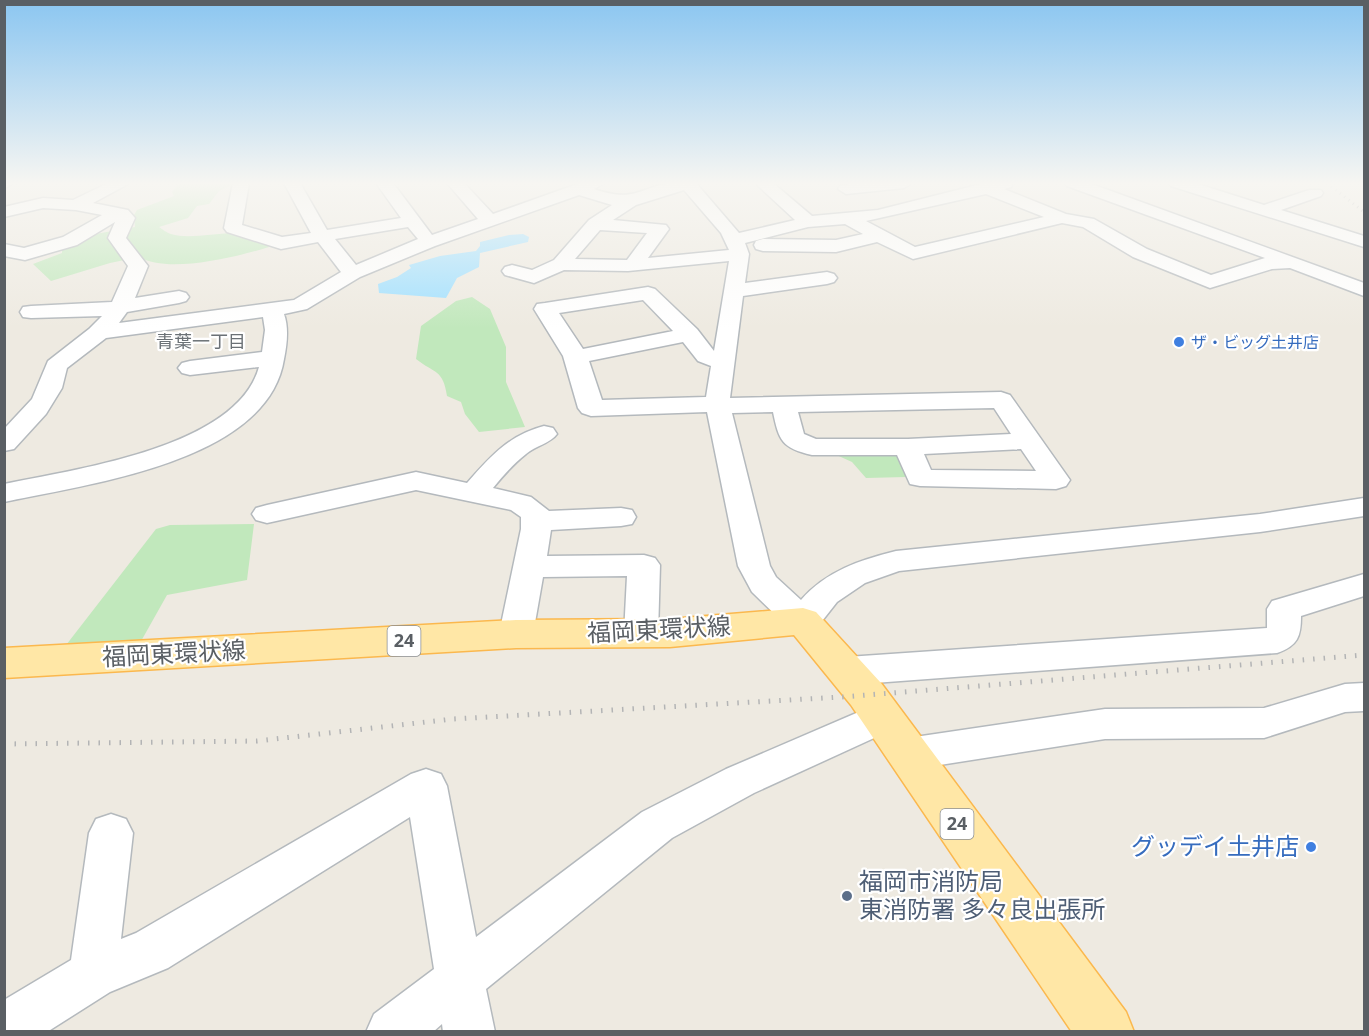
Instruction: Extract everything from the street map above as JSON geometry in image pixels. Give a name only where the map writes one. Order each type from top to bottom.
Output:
[{"type":"main road","name":"福岡東環状線","points":[[4,663],[516,634],[670,633],[803,621]]},
{"type":"main road","name":"24","points":[[803,621],[847,671],[909,753],[973,848],[1106,1032]]},
{"type":"street","points":[[4,250],[26,254],[70,241],[88,231]]},
{"type":"street","points":[[4,443],[29,420],[54,383],[56,366],[99,332],[122,298],[138,266],[117,238],[120,231]]},
{"type":"street","points":[[244,231],[281,243],[350,231]]},
{"type":"street","points":[[319,231],[353,273]]},
{"type":"street","points":[[420,231],[428,242]]},
{"type":"street","points":[[99,332],[300,305],[353,273],[458,231]]},
{"type":"street","points":[[512,271],[534,277],[561,264],[589,231]]},
{"type":"street","points":[[633,266],[658,231]]},
{"type":"street","points":[[725,231],[738,247],[724,363],[718,388],[718,406],[754,566],[764,584],[803,621],[825,594],[854,575],[896,561],[1260,523],[1365,507]]},
{"type":"street","points":[[738,247],[782,231]]},
{"type":"street","points":[[870,231],[943,269]]},
{"type":"street","points":[[913,253],[1005,231]]},
{"type":"street","points":[[1103,231],[1140,252],[1210,282],[1270,263],[1293,261]]},
{"type":"street","points":[[1209,231],[1365,290]]},
{"type":"street","points":[[1332,231],[1365,242]]},
{"type":"street","points":[[561,264],[593,267],[633,266],[738,247],[770,244],[836,246],[879,236]]},
{"type":"street","points":[[734,291],[820,279],[770,244]]},
{"type":"street","points":[[724,363],[706,356],[689,334],[648,293],[545,309],[562,332],[584,374],[591,408],[1001,400],[1056,480],[920,478],[908,447]]},
{"type":"street","points":[[83,294],[122,298],[179,297]]},
{"type":"street","points":[[31,312],[122,298]]},
{"type":"street","points":[[4,494],[100,473],[176,451],[239,414],[259,395],[273,358],[277,324],[271,310]]},
{"type":"street","points":[[576,357],[689,334]]},
{"type":"street","points":[[190,368],[273,358]]},
{"type":"street","points":[[783,403],[792,438],[812,447],[908,447],[1029,441]]},
{"type":"street","points":[[474,492],[520,443],[530,437],[544,434]]},
{"type":"street","points":[[267,514],[416,481],[521,503],[536,514],[536,521],[516,634]]},
{"type":"street","points":[[536,521],[621,517]]},
{"type":"street","points":[[528,567],[644,565],[641,634]]},
{"type":"street","points":[[847,671],[1277,640],[1284,634],[1284,609],[1365,585]]},
{"type":"street","points":[[909,753],[1105,724],[1264,723],[1358,704]]},
{"type":"street","points":[[392,1032],[657,825],[740,781],[882,717]]},
{"type":"street","points":[[4,1029],[93,974],[151,951],[426,786],[469,1032]]},
{"type":"street","points":[[93,974],[111,833]]},
{"type":"green space","points":[[110,231],[166,231],[182,236],[236,233],[260,239],[269,247],[221,259],[184,264],[152,262],[139,257],[110,263],[51,281],[33,264],[62,253],[62,246],[84,236]]},
{"type":"green space","points":[[472,297],[490,309],[506,347],[506,382],[525,427],[479,432],[465,414],[461,402],[447,396],[440,376],[416,359],[421,326],[456,301]]},
{"type":"green space","points":[[896,450],[906,477],[866,478],[852,462],[832,453]]},
{"type":"green space","points":[[254,524],[247,580],[167,595],[140,643],[63,649],[156,529],[170,525]]},
{"type":"water","points":[[523,234],[529,237],[528,242],[480,253],[479,267],[457,278],[446,298],[379,293],[378,284],[397,277],[411,268],[409,265],[440,256],[476,251],[480,242]]},
{"type":"railway","points":[[4,744],[257,741],[453,719],[842,697],[1364,655]]},
{"type":"place","name":"ザ・ビッグ土井店","points":[[1179,342]]},
{"type":"place","name":"グッデイ土井店","points":[[1311,847]]},
{"type":"place","name":"福岡市消防局 東消防署 多々良出張所","points":[[847,896]]},
{"type":"district","name":"青葉一丁目","points":[[201,342]]}]
